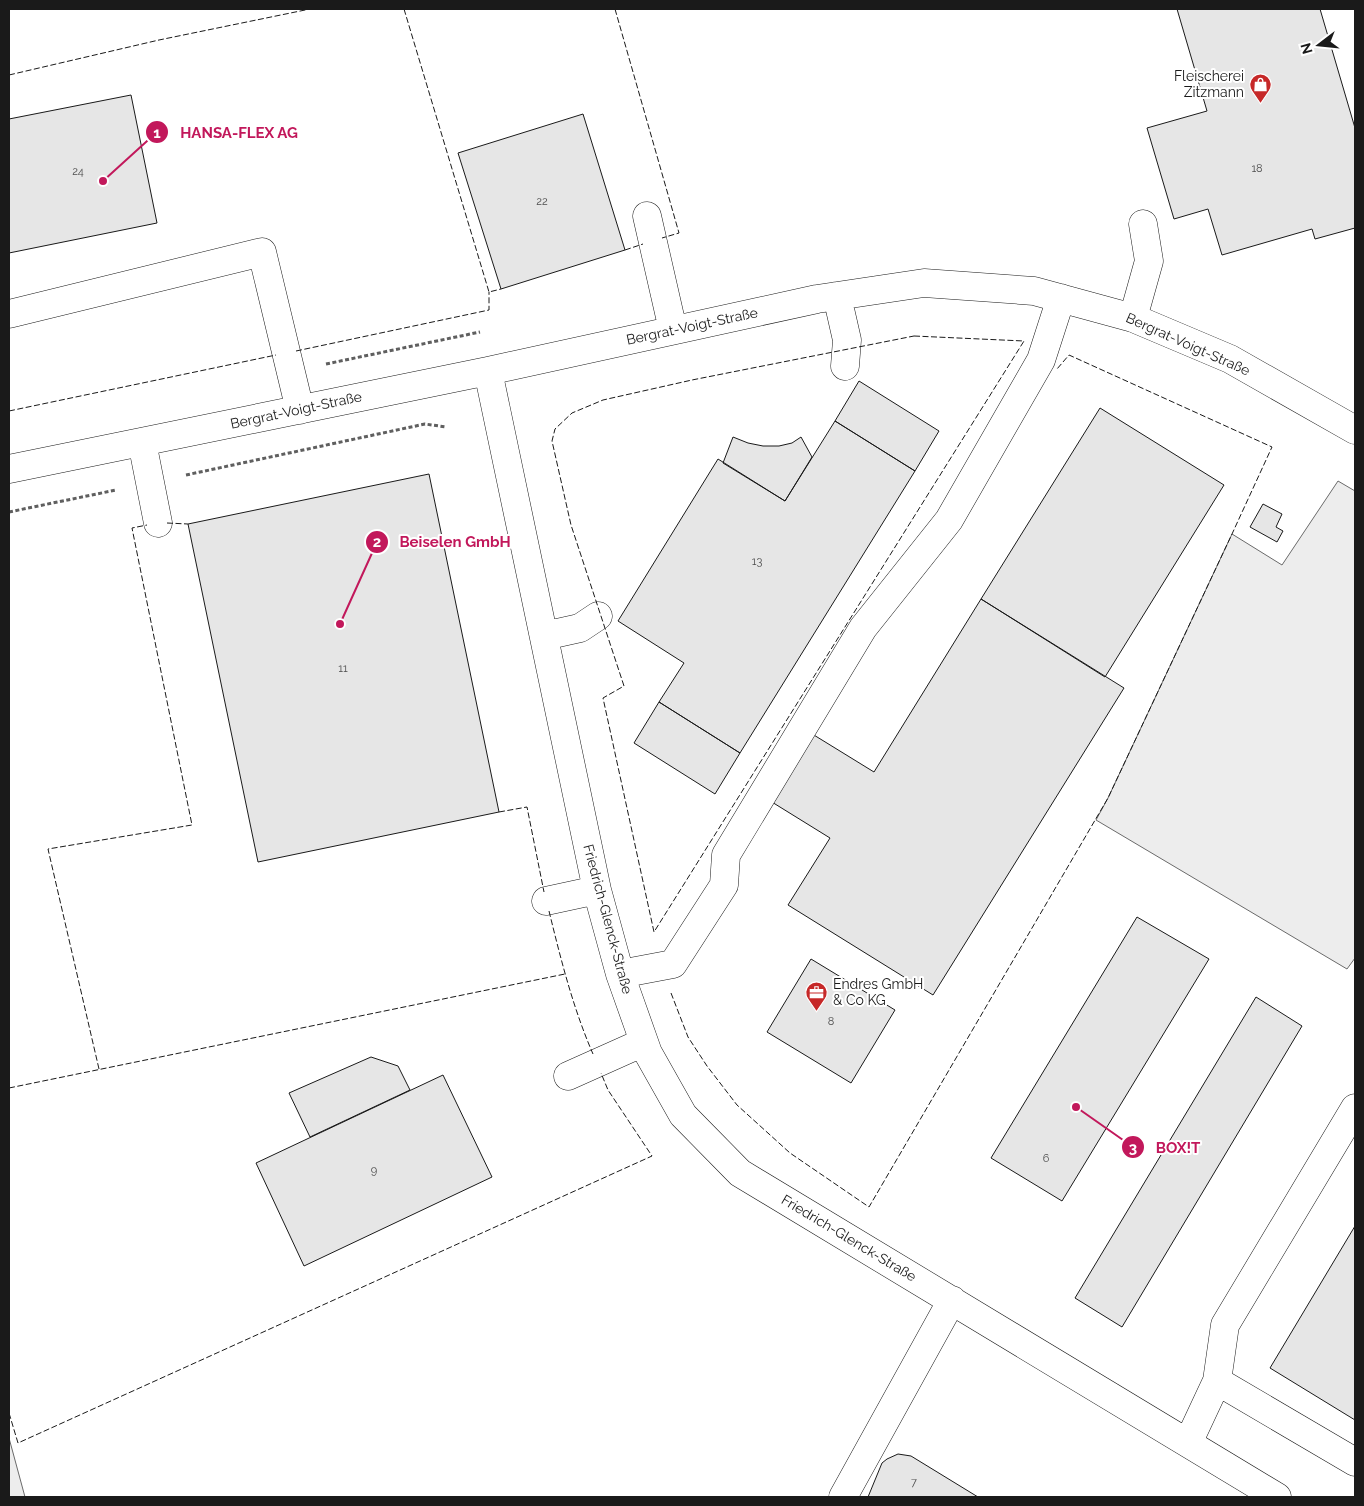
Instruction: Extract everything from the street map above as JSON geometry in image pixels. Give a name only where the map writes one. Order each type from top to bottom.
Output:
[{"type":"street","points":[[647,216],[673,330]]},
{"type":"street","points":[[1133,318],[1149,261],[1142,224]]},
{"type":"street","points":[[9,314],[262,252],[300,410]]},
{"type":"street","name":"Bergrat-Voigt-Straße","points":[[9,469],[488,371],[837,296],[924,283],[1034,291],[1133,318],[1230,359],[1355,430]]},
{"type":"street","points":[[837,296],[847,340],[845,366]]},
{"type":"street","points":[[620,974],[673,964],[694,934],[724,885],[726,855],[863,628],[949,520],[1012,411],[1041,360],[1061,298]]},
{"type":"street","name":"Friedrich-Glenck-Straße","points":[[488,371],[597,890],[620,974],[648,1053],[683,1115],[740,1173],[1278,1497]]},
{"type":"street","points":[[142,442],[158,523]]},
{"type":"street","points":[[544,636],[580,628],[598,616]]},
{"type":"street","points":[[546,901],[597,890]]},
{"type":"street","points":[[568,1076],[644,1042]]},
{"type":"street","points":[[1188,1443],[1218,1381],[1225,1325],[1355,1108]]},
{"type":"street","points":[[843,1497],[952,1300]]},
{"type":"street","points":[[1218,1381],[1355,1462]]},
{"type":"path","points":[[9,512],[424,424],[446,426]]},
{"type":"shaded area","points":[[1338,481],[1355,491],[1355,958],[1347,969],[1096,820],[1232,534],[1282,565]]},
{"type":"shaded area","points":[[9,1438],[25,1497],[9,1497]]},
{"type":"building","points":[[1177,9],[1320,9],[1355,128],[1355,228],[1315,239],[1312,229],[1222,255],[1208,209],[1174,219],[1147,128],[1207,111]]},
{"type":"building","points":[[131,95],[157,223],[9,253],[9,119]]},
{"type":"building","points":[[583,114],[625,250],[501,289],[458,153]]},
{"type":"building","points":[[859,381],[939,431],[915,471],[835,421]]},
{"type":"building","points":[[1100,408],[1224,485],[1105,677],[981,599]]},
{"type":"building","points":[[835,421],[915,471],[740,753],[659,702],[684,663],[618,621],[718,459],[785,501]]},
{"type":"building","points":[[733,437],[763,446],[779,446],[792,443],[801,437],[812,457],[785,501],[723,463]]},
{"type":"building","points":[[429,474],[499,812],[258,862],[188,524]]},
{"type":"building","points":[[1263,504],[1282,514],[1276,527],[1283,531],[1277,542],[1250,527]]},
{"type":"building","points":[[981,599],[1124,688],[933,995],[788,905],[830,838],[767,799],[809,732],[874,772]]},
{"type":"building","points":[[659,702],[740,753],[715,794],[634,743]]},
{"type":"building","points":[[1137,917],[1209,959],[1062,1201],[991,1158]]},
{"type":"building","points":[[811,959],[895,1010],[851,1083],[767,1032]]},
{"type":"building","points":[[1256,997],[1302,1026],[1122,1327],[1075,1298]]},
{"type":"building","points":[[371,1057],[398,1066],[410,1090],[310,1137],[289,1093]]},
{"type":"building","points":[[443,1075],[492,1177],[304,1266],[256,1163]]},
{"type":"building","points":[[1355,1226],[1355,1420],[1270,1368]]},
{"type":"building","points":[[898,1454],[911,1456],[978,1497],[868,1497],[882,1463]]},
{"type":"fence","points":[[9,75],[159,40],[310,9]]},
{"type":"fence","points":[[404,9],[489,292],[501,289]]},
{"type":"fence","points":[[615,9],[679,233],[662,238]]},
{"type":"fence","points":[[625,250],[643,244]]},
{"type":"fence","points":[[296,351],[489,310],[489,292]]},
{"type":"fence","points":[[914,336],[1024,341],[654,932],[603,698],[624,686],[571,525],[552,441],[555,429],[572,413],[603,400],[692,380],[914,336]]},
{"type":"fence","points":[[9,411],[276,355]]},
{"type":"fence","points":[[671,993],[688,1037],[707,1066],[737,1105],[790,1153],[869,1207],[1108,798],[1272,447],[1069,355],[1057,369]]},
{"type":"fence","points":[[167,523],[188,524]]},
{"type":"fence","points":[[99,1069],[48,849],[192,825],[132,528],[147,525]]},
{"type":"fence","points":[[499,812],[527,807],[544,892]]},
{"type":"fence","points":[[549,911],[573,1001],[593,1054]]},
{"type":"fence","points":[[9,1088],[565,974]]},
{"type":"fence","points":[[9,1413],[18,1443],[652,1156],[608,1090],[601,1073]]},
{"type":"place","name":"Fleischerei Zitzmann","points":[[1260,103]]},
{"type":"place","name":"HANSA-FLEX AG","points":[[103,181]]},
{"type":"place","name":"Beiselen GmbH","points":[[340,624]]},
{"type":"place","name":"Endres GmbH & Co KG","points":[[817,1011]]},
{"type":"place","name":"BOX!T","points":[[1076,1107]]}]
